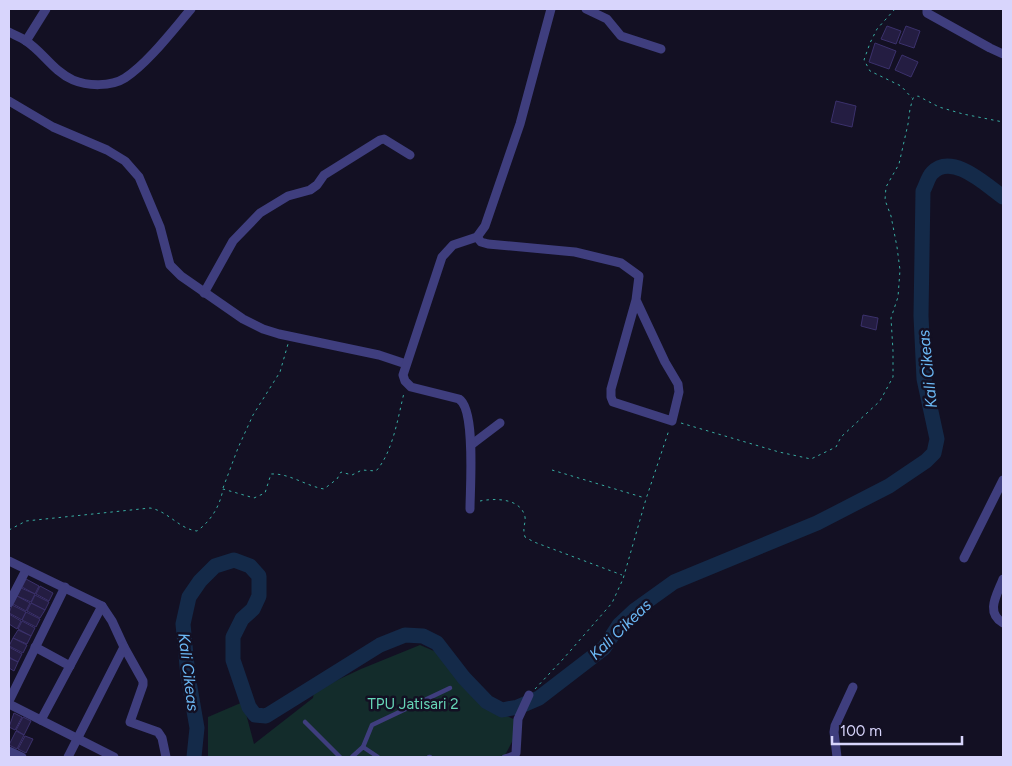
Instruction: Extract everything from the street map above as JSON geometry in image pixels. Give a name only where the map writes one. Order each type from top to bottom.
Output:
[{"type":"street","points":[[26,41],[46,9]]},
{"type":"street","points":[[470,506],[471,445],[466,407],[463,401],[459,398],[411,387],[406,383],[403,375],[442,257],[453,246],[477,237],[487,220],[520,124],[550,12],[558,9]]},
{"type":"street","points":[[586,9],[607,19],[621,36],[661,49]]},
{"type":"street","points":[[927,9],[927,13],[1003,54]]},
{"type":"street","points":[[9,32],[26,41],[53,66],[73,80],[89,84],[107,84],[124,79],[144,61],[187,10]]},
{"type":"street","points":[[9,101],[53,127],[107,150],[125,161],[139,177],[160,227],[170,265],[204,293],[263,329],[291,337],[379,355],[406,364]]},
{"type":"street","points":[[204,293],[233,240],[260,213],[288,196],[310,190],[317,185],[324,175],[380,140],[384,139],[410,155]]},
{"type":"street","points":[[477,237],[481,242],[488,244],[575,252],[621,263],[639,276],[636,300],[610,397],[613,402],[672,421],[679,392],[678,384],[665,362],[636,300]]},
{"type":"street","points":[[471,445],[500,424]]},
{"type":"street","points":[[964,558],[1003,480]]},
{"type":"street","points":[[9,561],[102,606],[143,678],[144,683],[130,722],[158,732],[162,738],[166,757]]},
{"type":"street","points":[[9,603],[26,570]]},
{"type":"street","points":[[1003,580],[993,610],[997,619],[1003,623]]},
{"type":"street","points":[[65,587],[9,702],[114,757]]},
{"type":"street","points":[[41,720],[102,606]]},
{"type":"street","points":[[35,647],[70,666]]},
{"type":"street","points":[[68,757],[124,647]]},
{"type":"street","points":[[837,757],[834,726],[853,687]]},
{"type":"street","points":[[516,753],[518,719],[529,695]]},
{"type":"street","points":[[9,751],[22,757]]},
{"type":"lane","points":[[352,757],[363,747],[372,725],[450,688]]},
{"type":"lane","points":[[305,722],[340,757]]},
{"type":"lane","points":[[363,747],[378,757]]},
{"type":"lane","points":[[504,757],[516,753]]},
{"type":"path","points":[[895,9],[877,29],[864,60],[870,70],[901,86],[912,98]]},
{"type":"path","points":[[912,98],[918,96],[939,107],[1003,122]]},
{"type":"path","points":[[529,695],[612,603],[624,575],[646,499],[672,421],[811,459],[836,447],[841,437],[880,401],[893,377],[891,318],[898,297],[900,270],[891,216],[885,200],[886,187],[898,164],[912,98]]},
{"type":"path","points":[[9,530],[26,521],[150,508],[158,509],[189,530],[197,532],[206,525],[218,507],[238,448],[253,415],[280,372],[291,337]]},
{"type":"path","points":[[223,489],[254,498],[265,493],[271,474],[280,474],[308,486],[324,489],[337,479],[341,472],[352,475],[362,470],[376,471],[385,458],[399,418],[406,383]]},
{"type":"path","points":[[552,470],[646,499]]},
{"type":"path","points":[[470,506],[492,498],[514,503],[521,508],[526,519],[522,529],[525,536],[534,542],[624,575]]},
{"type":"green space","name":"TPU Jatisari 2","points":[[420,645],[441,654],[481,704],[522,723],[504,757],[208,757],[208,717],[243,702],[254,744],[313,698],[314,691]]},
{"type":"building","points":[[887,26],[901,31],[896,44],[881,39]]},
{"type":"building","points":[[906,26],[920,31],[914,48],[899,43]]},
{"type":"building","points":[[875,43],[896,51],[889,69],[869,62]]},
{"type":"building","points":[[902,55],[918,62],[911,77],[895,70]]},
{"type":"building","points":[[836,101],[856,106],[852,127],[831,122]]},
{"type":"building","points":[[863,315],[878,318],[876,330],[861,326]]},
{"type":"building","points":[[26,579],[39,586],[35,594],[22,587]]},
{"type":"building","points":[[40,586],[53,593],[49,601],[36,594]]},
{"type":"building","points":[[21,588],[35,594],[31,602],[17,596]]},
{"type":"building","points":[[35,595],[49,602],[45,610],[31,603]]},
{"type":"building","points":[[17,596],[30,603],[26,611],[13,604]]},
{"type":"building","points":[[31,603],[45,610],[40,618],[27,611]]},
{"type":"building","points":[[12,605],[26,612],[22,620],[9,613]]},
{"type":"building","points":[[26,612],[40,619],[36,627],[22,620]]},
{"type":"building","points":[[9,614],[21,621],[17,629],[9,624]]},
{"type":"building","points":[[22,621],[35,628],[31,636],[18,629]]},
{"type":"building","points":[[18,630],[31,636],[27,644],[13,638]]},
{"type":"building","points":[[13,638],[27,645],[23,653],[9,646]]},
{"type":"building","points":[[9,647],[22,654],[18,662],[9,657]]},
{"type":"building","points":[[9,658],[18,662],[14,671],[9,668]]},
{"type":"building","points":[[14,713],[22,717],[15,730],[9,727]]},
{"type":"building","points":[[23,717],[31,721],[24,735],[16,730]]},
{"type":"building","points":[[16,731],[24,735],[17,749],[9,745]]},
{"type":"building","points":[[25,736],[33,739],[26,753],[18,749]]},
{"type":"waterway","name":"Kali Cikeas","points":[[194,757],[197,728],[188,676],[183,624],[189,597],[200,581],[215,566],[234,560],[250,566],[259,576],[259,596],[253,609],[242,619],[233,637],[233,660],[249,707],[255,715],[266,716],[380,645],[405,635],[423,636],[437,643],[464,678],[487,702],[502,710],[518,707],[539,698],[604,648],[619,625],[635,610],[674,582],[817,523],[889,486],[926,461],[934,453],[937,439],[924,379],[921,316],[923,191],[932,173],[940,168],[949,166],[969,173],[1003,197]]}]
